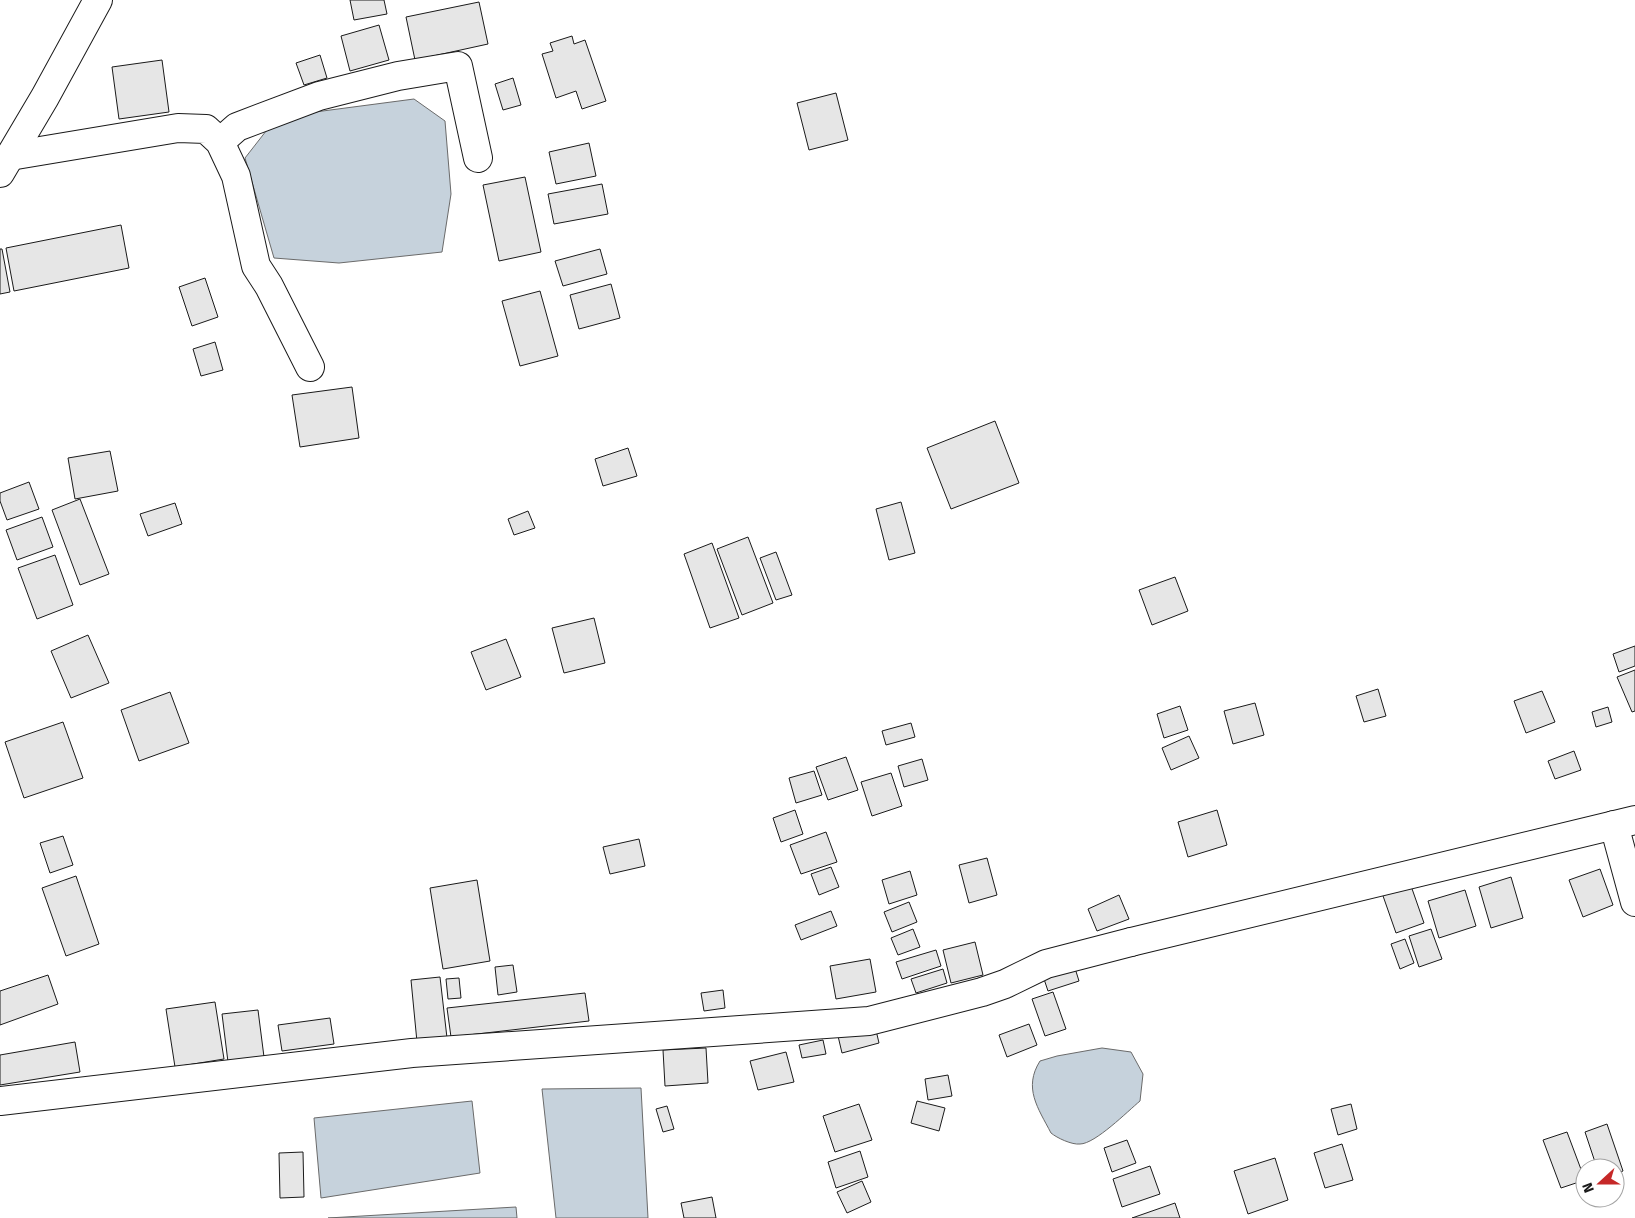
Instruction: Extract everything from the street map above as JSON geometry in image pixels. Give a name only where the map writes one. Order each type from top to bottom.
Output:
[{"type":"street","points":[[5,164],[98,0]]},
{"type":"street","points":[[220,142],[237,127],[319,96],[398,76],[458,66],[478,158]]},
{"type":"street","points":[[5,164],[178,128],[206,129],[220,142],[236,176],[256,266],[269,286],[310,367]]},
{"type":"street","points":[[0,1101],[412,1053],[869,1021],[982,992],[1005,984],[1046,964],[1624,822],[1635,902]]},
{"type":"shaded area","points":[[414,99],[445,121],[451,194],[442,252],[339,263],[274,258],[245,158],[277,117]]},
{"type":"shaded area","points":[[1102,1048],[1131,1052],[1143,1074],[1140,1101],[1094,1139],[1080,1144],[1065,1141],[1051,1133],[1037,1106],[1033,1089],[1035,1071],[1040,1061]]},
{"type":"shaded area","points":[[641,1088],[648,1218],[556,1218],[542,1089]]},
{"type":"shaded area","points":[[472,1101],[480,1173],[321,1198],[314,1118]]},
{"type":"shaded area","points":[[516,1207],[517,1218],[328,1218]]},
{"type":"building","points":[[350,0],[384,0],[387,14],[354,20]]},
{"type":"building","points":[[479,2],[488,44],[415,60],[406,17]]},
{"type":"building","points":[[379,25],[389,60],[350,71],[341,36]]},
{"type":"building","points":[[572,36],[574,44],[585,40],[606,101],[582,109],[576,91],[556,98],[542,54],[553,51],[550,43]]},
{"type":"building","points":[[320,55],[327,78],[304,85],[296,63]]},
{"type":"building","points":[[162,60],[169,112],[119,119],[112,67]]},
{"type":"building","points":[[513,78],[521,105],[503,110],[495,84]]},
{"type":"building","points":[[836,93],[848,140],[809,150],[797,103]]},
{"type":"building","points":[[589,143],[596,176],[556,184],[549,152]]},
{"type":"building","points":[[525,177],[541,252],[499,261],[483,185]]},
{"type":"building","points":[[602,184],[608,214],[554,224],[548,194]]},
{"type":"building","points":[[121,225],[129,268],[14,291],[6,248]]},
{"type":"building","points":[[0,249],[2,249],[10,292],[0,294]]},
{"type":"building","points":[[600,249],[607,274],[563,286],[555,261]]},
{"type":"building","points":[[205,278],[218,317],[192,326],[179,287]]},
{"type":"building","points":[[611,284],[620,318],[579,329],[570,295]]},
{"type":"building","points":[[540,291],[558,356],[520,366],[502,301]]},
{"type":"building","points":[[215,342],[223,370],[201,376],[193,349]]},
{"type":"building","points":[[352,387],[359,438],[300,447],[292,395]]},
{"type":"building","points":[[995,421],[1019,483],[951,509],[927,448]]},
{"type":"building","points":[[628,448],[637,476],[603,486],[595,459]]},
{"type":"building","points":[[110,451],[118,491],[75,499],[68,458]]},
{"type":"building","points":[[29,482],[39,509],[7,520],[0,501],[0,493]]},
{"type":"building","points":[[80,499],[109,574],[80,585],[52,510]]},
{"type":"building","points":[[901,502],[915,553],[889,560],[876,509]]},
{"type":"building","points":[[175,503],[182,524],[148,536],[140,514]]},
{"type":"building","points":[[528,511],[535,528],[514,535],[508,519]]},
{"type":"building","points":[[42,517],[53,547],[17,560],[6,530]]},
{"type":"building","points":[[748,537],[773,603],[742,615],[717,549]]},
{"type":"building","points":[[712,543],[739,618],[710,628],[684,554]]},
{"type":"building","points":[[776,552],[792,595],[776,600],[760,558]]},
{"type":"building","points":[[55,555],[73,605],[37,619],[18,568]]},
{"type":"building","points":[[1175,577],[1188,611],[1152,625],[1139,590]]},
{"type":"building","points":[[594,618],[605,663],[564,673],[552,628]]},
{"type":"building","points":[[88,635],[109,683],[71,698],[51,651]]},
{"type":"building","points":[[506,639],[521,677],[486,690],[471,652]]},
{"type":"building","points":[[1635,646],[1635,666],[1619,672],[1613,654]]},
{"type":"building","points":[[1635,670],[1635,711],[1632,712],[1617,677]]},
{"type":"building","points":[[1378,689],[1386,716],[1364,722],[1356,696]]},
{"type":"building","points":[[1542,691],[1555,722],[1526,733],[1514,701]]},
{"type":"building","points":[[170,692],[189,743],[139,761],[121,710]]},
{"type":"building","points":[[1255,703],[1264,735],[1233,744],[1224,711]]},
{"type":"building","points":[[1180,706],[1188,730],[1164,738],[1157,714]]},
{"type":"building","points":[[1608,707],[1612,722],[1596,727],[1592,712]]},
{"type":"building","points":[[63,722],[83,778],[24,798],[5,742]]},
{"type":"building","points":[[911,723],[915,737],[886,745],[882,731]]},
{"type":"building","points":[[1189,736],[1199,758],[1171,770],[1162,748]]},
{"type":"building","points":[[1574,751],[1581,770],[1555,779],[1548,761]]},
{"type":"building","points":[[846,757],[858,790],[828,800],[816,767]]},
{"type":"building","points":[[922,759],[928,780],[904,787],[898,766]]},
{"type":"building","points":[[814,771],[822,795],[796,803],[789,778]]},
{"type":"building","points":[[891,773],[902,806],[872,816],[861,782]]},
{"type":"building","points":[[795,810],[803,834],[781,842],[773,818]]},
{"type":"building","points":[[1217,810],[1227,845],[1188,857],[1178,822]]},
{"type":"building","points":[[826,832],[837,862],[801,874],[790,845]]},
{"type":"building","points":[[63,836],[73,865],[50,873],[40,843]]},
{"type":"building","points":[[639,839],[645,866],[610,874],[603,847]]},
{"type":"building","points":[[987,858],[997,895],[969,903],[959,865]]},
{"type":"building","points":[[831,867],[839,887],[819,895],[811,874]]},
{"type":"building","points":[[1600,869],[1613,905],[1583,917],[1569,880]]},
{"type":"building","points":[[910,871],[917,895],[889,904],[882,880]]},
{"type":"building","points":[[76,876],[99,944],[66,956],[42,888]]},
{"type":"building","points":[[1511,877],[1523,918],[1491,928],[1479,887]]},
{"type":"building","points":[[477,880],[490,961],[443,969],[430,888]]},
{"type":"building","points":[[1410,883],[1424,923],[1396,933],[1382,893]]},
{"type":"building","points":[[1465,890],[1476,926],[1439,938],[1428,901]]},
{"type":"building","points":[[1119,895],[1129,919],[1097,931],[1088,909]]},
{"type":"building","points":[[909,902],[917,922],[892,932],[884,912]]},
{"type":"building","points":[[831,911],[837,926],[801,940],[795,925]]},
{"type":"building","points":[[913,929],[920,947],[898,955],[891,938]]},
{"type":"building","points":[[1431,929],[1442,959],[1419,967],[1409,936]]},
{"type":"building","points":[[1405,939],[1414,963],[1400,969],[1391,944]]},
{"type":"building","points":[[975,942],[983,975],[951,983],[943,950]]},
{"type":"building","points":[[936,950],[941,966],[902,979],[896,962]]},
{"type":"building","points":[[870,959],[876,992],[836,999],[830,966]]},
{"type":"building","points":[[513,965],[517,992],[498,995],[495,967]]},
{"type":"building","points":[[1074,965],[1079,981],[1048,991],[1043,976]]},
{"type":"building","points":[[943,969],[947,983],[916,993],[911,979]]},
{"type":"building","points":[[48,975],[58,1004],[0,1025],[0,991]]},
{"type":"building","points":[[440,977],[447,1038],[417,1042],[411,980]]},
{"type":"building","points":[[459,978],[461,998],[448,999],[446,979]]},
{"type":"building","points":[[723,990],[725,1008],[704,1011],[701,993]]},
{"type":"building","points":[[1053,992],[1066,1029],[1045,1036],[1032,999]]},
{"type":"building","points":[[585,993],[589,1021],[451,1037],[447,1008]]},
{"type":"building","points":[[215,1002],[224,1059],[175,1067],[166,1009]]},
{"type":"building","points":[[258,1010],[264,1057],[228,1062],[222,1014]]},
{"type":"building","points":[[330,1018],[334,1044],[282,1051],[278,1025]]},
{"type":"building","points":[[1029,1024],[1037,1045],[1007,1057],[999,1035]]},
{"type":"building","points":[[875,1026],[879,1043],[842,1053],[838,1036]]},
{"type":"building","points":[[823,1040],[826,1054],[802,1058],[799,1045]]},
{"type":"building","points":[[75,1042],[80,1072],[0,1085],[0,1055]]},
{"type":"building","points":[[706,1048],[708,1083],[665,1086],[663,1050]]},
{"type":"building","points":[[786,1052],[794,1082],[758,1090],[750,1061]]},
{"type":"building","points":[[948,1075],[952,1096],[928,1100],[925,1079]]},
{"type":"building","points":[[917,1101],[945,1108],[939,1131],[911,1123]]},
{"type":"building","points":[[859,1104],[872,1140],[835,1152],[823,1116]]},
{"type":"building","points":[[1351,1104],[1357,1129],[1338,1135],[1331,1109]]},
{"type":"building","points":[[667,1106],[674,1129],[663,1132],[656,1109]]},
{"type":"building","points":[[1607,1124],[1619,1158],[1594,1158],[1585,1132]]},
{"type":"building","points":[[1567,1132],[1577,1158],[1575,1158],[1575,1183],[1561,1188],[1543,1140]]},
{"type":"building","points":[[1127,1140],[1136,1163],[1112,1172],[1104,1148]]},
{"type":"building","points":[[1342,1144],[1353,1180],[1325,1188],[1314,1153]]},
{"type":"building","points":[[860,1151],[868,1177],[836,1188],[828,1162]]},
{"type":"building","points":[[303,1152],[304,1197],[280,1198],[279,1153]]},
{"type":"building","points":[[1275,1158],[1288,1200],[1248,1214],[1234,1171]]},
{"type":"building","points":[[1150,1166],[1160,1194],[1122,1207],[1113,1179]]},
{"type":"building","points":[[862,1181],[871,1202],[847,1213],[837,1192]]},
{"type":"building","points":[[712,1197],[716,1218],[684,1218],[681,1203]]},
{"type":"building","points":[[1175,1203],[1180,1218],[1132,1218]]}]
